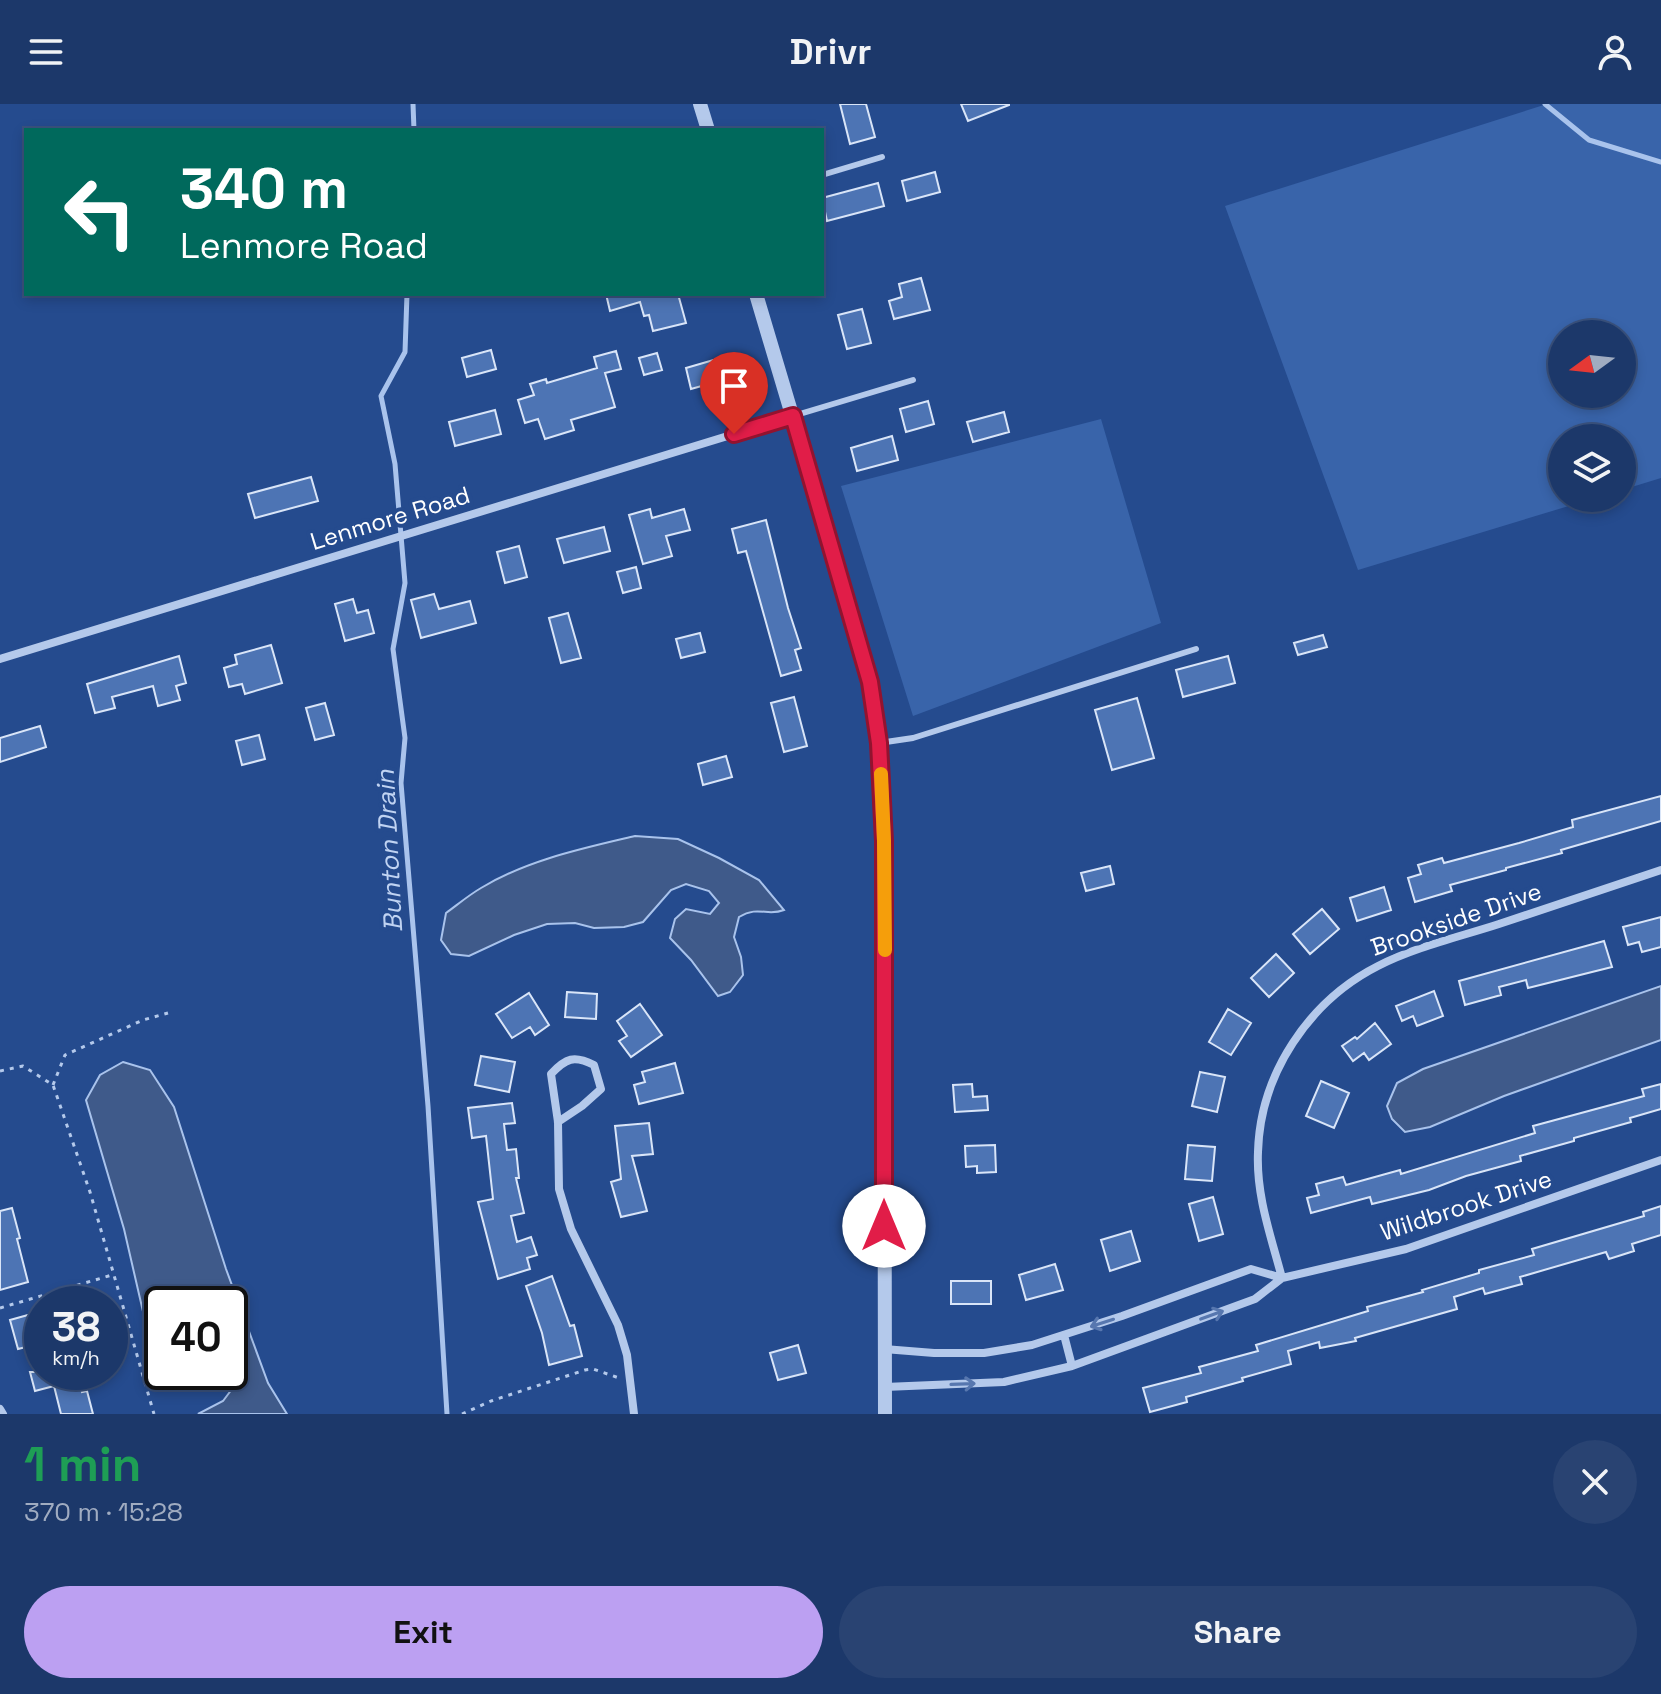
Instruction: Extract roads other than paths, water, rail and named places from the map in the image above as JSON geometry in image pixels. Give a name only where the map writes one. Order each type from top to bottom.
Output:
[{"type":"street","points":[[700,104],[707,128]]},
{"type":"street","points":[[757,296],[870,682],[879,743],[884,841],[885,1414]]},
{"type":"street","name":"Lenmore Road","points":[[0,659],[793,416]]},
{"type":"street","name":"Brookside Drive","points":[[1282,1278],[1263,1211],[1257,1150],[1264,1107],[1281,1063],[1297,1036],[1320,1009],[1350,982],[1397,957],[1661,870]]},
{"type":"street","points":[[558,1122],[601,1089],[594,1065],[582,1059],[563,1061],[551,1074],[558,1122],[559,1189],[571,1229],[618,1325],[627,1355],[634,1414]]},
{"type":"street","name":"Wildbrook Drive","points":[[885,1387],[1004,1382],[1072,1366],[1255,1299],[1282,1278],[1406,1249],[1661,1160]]},
{"type":"street","name":"Wildbrook Drive","points":[[884,1349],[984,1353],[1032,1345],[1251,1269],[1282,1278]]},
{"type":"street","points":[[1064,1335],[1072,1366]]},
{"type":"lane","points":[[824,174],[882,157]]},
{"type":"lane","points":[[793,416],[913,380]]},
{"type":"lane","points":[[879,743],[913,738],[1196,649]]},
{"type":"waterway","name":"Bunton Drain","points":[[413,104],[414,128]]},
{"type":"waterway","points":[[1545,104],[1589,140],[1661,162]]},
{"type":"waterway","name":"Bunton Drain","points":[[407,296],[405,352],[381,396],[395,464],[405,583],[393,649],[405,738],[401,783],[428,1106],[447,1414]]}]
